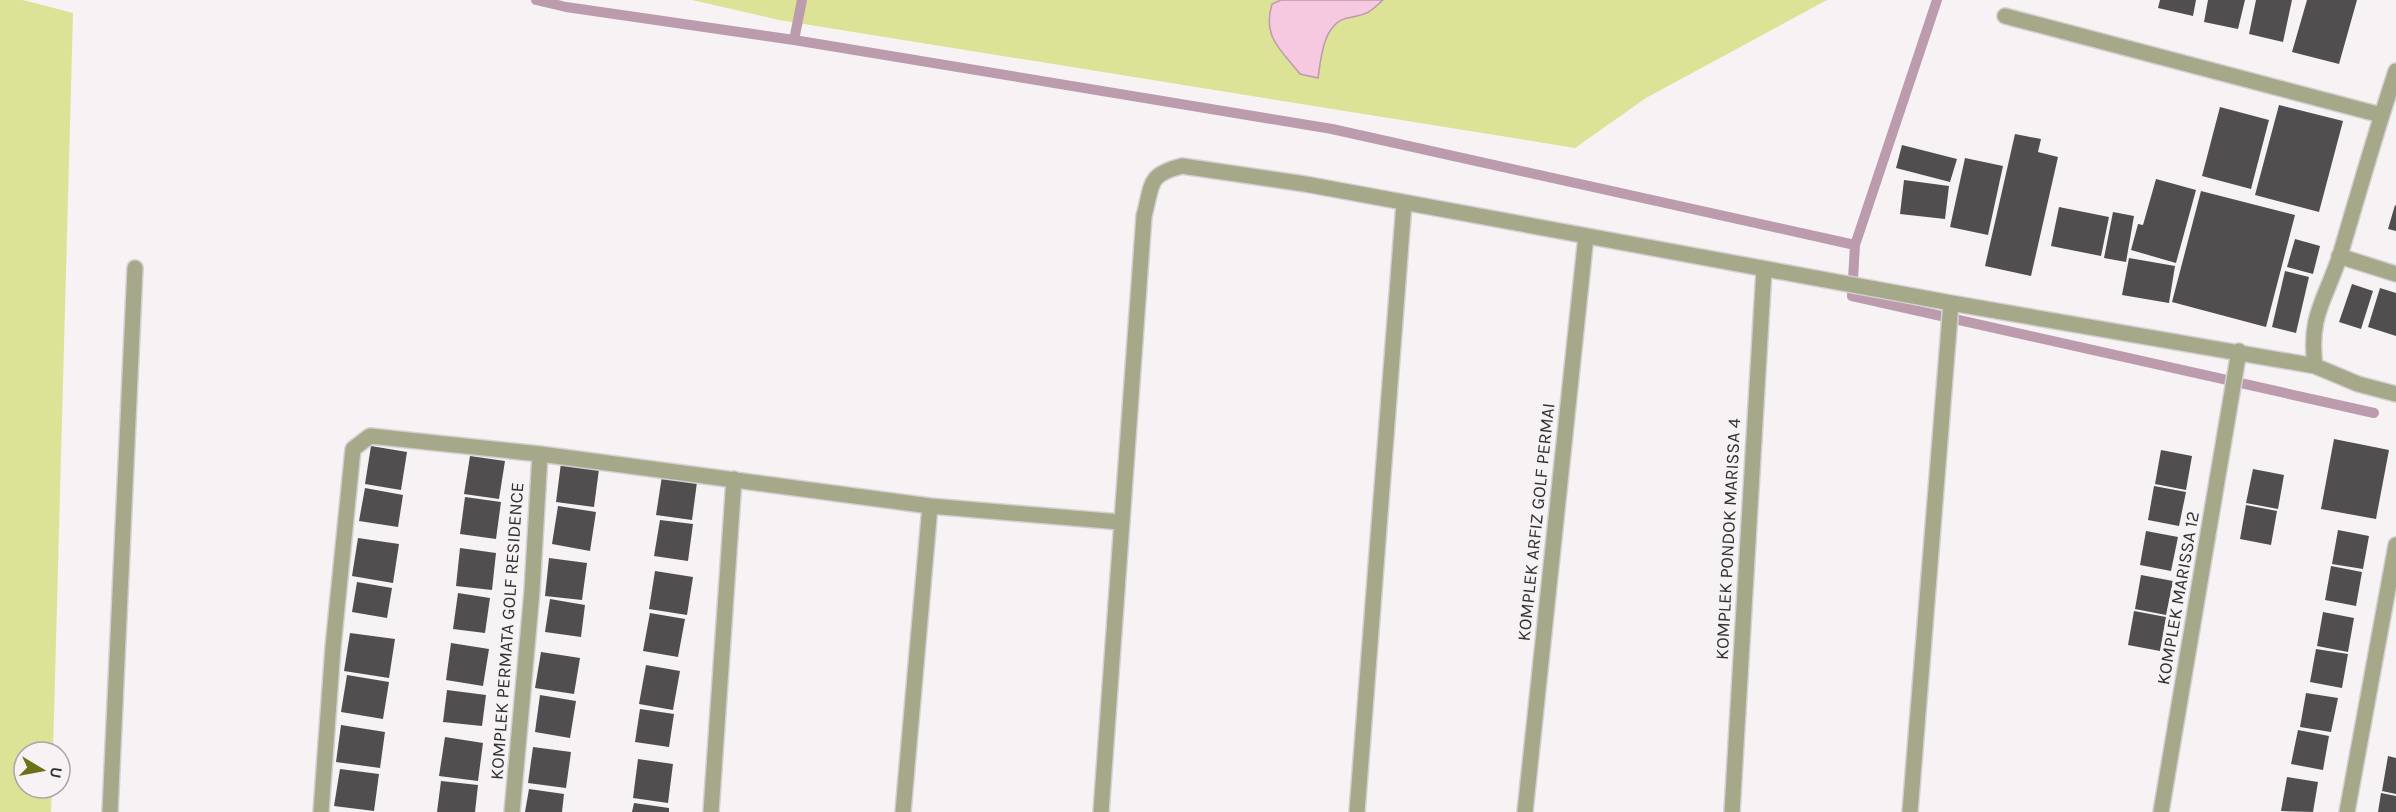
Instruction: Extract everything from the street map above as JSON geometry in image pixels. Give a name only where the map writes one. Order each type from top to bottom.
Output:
[{"type":"street","points":[[2005,16],[2381,115]]},
{"type":"street","points":[[2315,366],[2312,344],[2315,320],[2339,256],[2396,71]]},
{"type":"street","points":[[1101,812],[1120,522],[1144,216],[1154,177],[1162,171],[1182,166],[1404,203],[1951,303],[2240,351],[2315,366],[2358,384],[2396,394]]},
{"type":"street","points":[[1357,812],[1404,203]]},
{"type":"street","name":"KOMPLEK ARFIZ GOLF PERMAI","points":[[1525,812],[1586,236]]},
{"type":"street","points":[[2339,256],[2396,274]]},
{"type":"street","points":[[110,812],[135,268]]},
{"type":"street","name":"KOMPLEK PONDOK MARISSA 4","points":[[1732,812],[1764,269]]},
{"type":"street","points":[[1910,812],[1951,303]]},
{"type":"street","name":"KOMPLEK MARISSA 12","points":[[2161,812],[2240,351]]},
{"type":"street","points":[[321,812],[333,647],[353,449],[370,436],[540,454],[930,506],[1120,522]]},
{"type":"street","name":"KOMPLEK PERMATA GOLF RESIDENCE","points":[[512,812],[532,591],[540,454]]},
{"type":"street","points":[[711,812],[735,479]]},
{"type":"street","points":[[903,812],[930,506]]},
{"type":"street","points":[[2347,812],[2396,545]]},
{"type":"green space","points":[[0,0],[23,0],[73,13],[53,740],[12,740],[12,800],[52,800],[51,812],[0,812]]},
{"type":"green space","points":[[692,0],[1827,0],[1646,98],[1575,148],[779,20]]},
{"type":"shaded area","points":[[1281,0],[1383,0],[1366,13],[1339,21],[1333,27],[1325,43],[1318,78],[1300,74],[1280,50],[1271,34],[1269,25],[1272,4]]},
{"type":"building","points":[[2160,0],[2196,0],[2193,16],[2158,8]]},
{"type":"building","points":[[2208,0],[2245,0],[2238,29],[2204,22]]},
{"type":"building","points":[[2256,0],[2292,0],[2283,42],[2249,34]]},
{"type":"building","points":[[2307,0],[2357,0],[2339,64],[2292,52]]},
{"type":"building","points":[[2279,105],[2343,121],[2319,212],[2255,195]]},
{"type":"building","points":[[2220,107],[2269,120],[2251,189],[2202,176]]},
{"type":"building","points":[[2015,134],[2041,139],[2038,152],[2058,157],[2031,276],[1985,266]]},
{"type":"building","points":[[1902,145],[1957,159],[1950,182],[1896,168]]},
{"type":"building","points":[[1965,158],[2003,166],[1988,235],[1950,227]]},
{"type":"building","points":[[2156,179],[2196,190],[2176,263],[2131,250],[2138,224],[2143,225]]},
{"type":"building","points":[[1904,180],[1949,186],[1945,219],[1900,214]]},
{"type":"building","points":[[2201,191],[2295,215],[2266,327],[2172,302]]},
{"type":"building","points":[[2396,206],[2396,231],[2388,229]]},
{"type":"building","points":[[2059,207],[2109,217],[2101,256],[2051,246]]},
{"type":"building","points":[[2113,212],[2134,216],[2126,262],[2104,258]]},
{"type":"building","points":[[2295,239],[2320,246],[2313,274],[2287,267]]},
{"type":"building","points":[[2129,258],[2175,266],[2169,303],[2122,295]]},
{"type":"building","points":[[2285,271],[2309,277],[2296,333],[2272,327]]},
{"type":"building","points":[[2352,284],[2373,291],[2361,329],[2339,322]]},
{"type":"building","points":[[2380,288],[2396,293],[2396,336],[2368,327]]},
{"type":"building","points":[[2334,439],[2389,450],[2376,519],[2321,509]]},
{"type":"building","points":[[371,446],[407,452],[401,490],[365,484]]},
{"type":"building","points":[[2161,450],[2192,456],[2186,490],[2155,484]]},
{"type":"building","points":[[470,456],[505,461],[499,499],[464,494]]},
{"type":"building","points":[[561,463],[599,469],[594,507],[556,502]]},
{"type":"building","points":[[2253,469],[2284,475],[2278,509],[2246,503]]},
{"type":"building","points":[[662,476],[697,482],[692,520],[656,515]]},
{"type":"building","points":[[2154,486],[2186,492],[2179,526],[2148,520]]},
{"type":"building","points":[[365,488],[403,495],[398,527],[359,521]]},
{"type":"building","points":[[465,497],[501,502],[496,539],[460,534]]},
{"type":"building","points":[[2246,505],[2277,511],[2271,545],[2240,539]]},
{"type":"building","points":[[558,506],[596,512],[590,551],[552,544]]},
{"type":"building","points":[[660,520],[693,524],[688,561],[654,556]]},
{"type":"building","points":[[2338,530],[2369,536],[2363,569],[2332,564]]},
{"type":"building","points":[[2146,531],[2178,537],[2171,571],[2140,565]]},
{"type":"building","points":[[358,538],[399,544],[393,583],[352,576]]},
{"type":"building","points":[[460,548],[496,553],[492,590],[456,586]]},
{"type":"building","points":[[549,558],[587,563],[582,600],[545,596]]},
{"type":"building","points":[[2331,566],[2362,572],[2356,606],[2325,600]]},
{"type":"building","points":[[655,571],[693,577],[687,615],[649,609]]},
{"type":"building","points":[[2141,575],[2173,581],[2166,615],[2135,609]]},
{"type":"building","points":[[357,582],[392,588],[387,618],[352,612]]},
{"type":"building","points":[[458,593],[490,598],[485,633],[453,629]]},
{"type":"building","points":[[550,599],[585,605],[581,637],[545,632]]},
{"type":"building","points":[[2134,611],[2166,617],[2160,651],[2128,645]]},
{"type":"building","points":[[2323,612],[2354,618],[2348,652],[2317,646]]},
{"type":"building","points":[[650,613],[685,619],[678,657],[643,651]]},
{"type":"building","points":[[350,633],[395,639],[389,678],[344,671]]},
{"type":"building","points":[[451,643],[489,649],[483,686],[446,680]]},
{"type":"building","points":[[2316,649],[2348,654],[2342,688],[2310,682]]},
{"type":"building","points":[[541,652],[580,658],[574,694],[535,688]]},
{"type":"building","points":[[646,665],[680,671],[673,710],[639,704]]},
{"type":"building","points":[[347,675],[389,682],[383,719],[341,712]]},
{"type":"building","points":[[447,690],[486,695],[482,726],[443,722]]},
{"type":"building","points":[[2306,693],[2338,698],[2331,732],[2300,727]]},
{"type":"building","points":[[540,695],[576,701],[570,738],[535,732]]},
{"type":"building","points":[[640,709],[674,714],[669,747],[635,742]]},
{"type":"building","points":[[341,725],[385,732],[380,768],[336,762]]},
{"type":"building","points":[[2298,730],[2329,736],[2323,770],[2291,764]]},
{"type":"building","points":[[445,737],[483,743],[478,781],[439,776]]},
{"type":"building","points":[[533,747],[571,752],[566,788],[528,783]]},
{"type":"building","points":[[2388,756],[2396,758],[2396,794],[2382,791]]},
{"type":"building","points":[[638,759],[673,764],[668,803],[633,798]]},
{"type":"building","points":[[340,769],[379,774],[374,811],[334,806]]},
{"type":"building","points":[[2287,777],[2318,782],[2313,812],[2281,811]]},
{"type":"building","points":[[441,781],[478,785],[475,812],[437,812]]},
{"type":"building","points":[[529,789],[564,794],[562,812],[525,812]]},
{"type":"building","points":[[2381,793],[2396,796],[2396,812],[2378,812]]},
{"type":"building","points":[[634,803],[669,808],[669,812],[632,812]]},
{"type":"waterway","points":[[536,0],[566,7],[794,40],[1332,129],[1855,245]]},
{"type":"waterway","points":[[794,40],[802,0]]},
{"type":"waterway","points":[[1937,0],[1855,245],[1852,296],[2374,413]]}]
